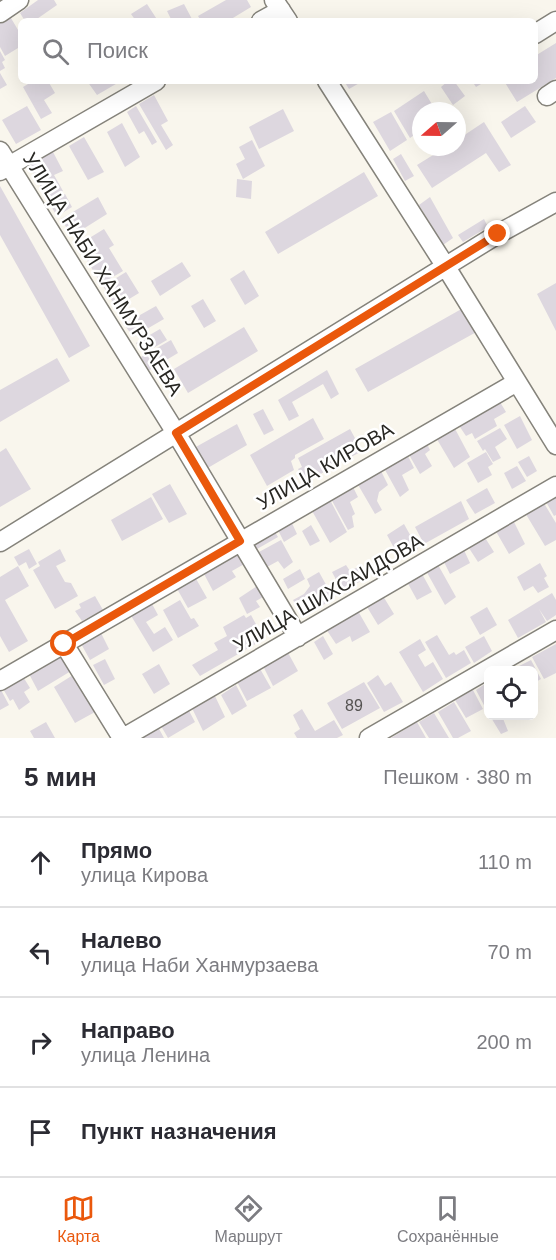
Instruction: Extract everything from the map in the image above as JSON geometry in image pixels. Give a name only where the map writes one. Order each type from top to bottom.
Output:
[{"type":"street","points":[[0,13],[19,0]]},
{"type":"street","points":[[266,18],[281,10]]},
{"type":"street","points":[[538,32],[556,21]]},
{"type":"street","points":[[3,162],[150,84]]},
{"type":"street","points":[[329,84],[554,439]]},
{"type":"street","name":"УЛИЦА НАБИ ХАНМУРЗАЕВА","points":[[3,162],[176,433],[298,637]]},
{"type":"street","points":[[1,539],[556,202]]},
{"type":"street","name":"УЛИЦА КИРОВА","points":[[0,681],[517,382]]},
{"type":"street","name":"УЛИЦА ШИХСАИДОВА","points":[[122,738],[556,486]]},
{"type":"street","points":[[369,738],[556,630]]},
{"type":"street","points":[[64,644],[122,738]]},
{"type":"building","points":[[38,0],[54,0],[57,5],[38,18],[23,18],[20,13]]},
{"type":"building","points":[[226,0],[247,0],[251,7],[233,18],[199,18],[198,16]]},
{"type":"building","points":[[147,4],[156,18],[134,18],[131,14]]},
{"type":"building","points":[[184,4],[191,18],[170,18],[167,11]]},
{"type":"building","points":[[8,13],[18,30],[18,48],[5,56],[0,47],[0,19]]},
{"type":"building","points":[[556,43],[556,78],[517,102],[506,84],[538,84],[538,54]]},
{"type":"building","points":[[0,51],[5,60],[2,62],[5,68],[0,71]]},
{"type":"building","points":[[0,73],[7,85],[0,89]]},
{"type":"building","points":[[28,84],[50,84],[55,93],[44,100],[52,113],[41,119],[23,87]]},
{"type":"building","points":[[89,84],[116,84],[97,95]]},
{"type":"building","points":[[346,84],[358,84],[349,89]]},
{"type":"building","points":[[444,84],[456,84],[465,96],[457,102],[451,102],[441,87]]},
{"type":"building","points":[[424,91],[431,102],[412,102],[412,137],[410,138],[394,111]]},
{"type":"building","points":[[154,95],[168,121],[161,125],[173,145],[166,150],[139,104]]},
{"type":"building","points":[[27,106],[41,130],[16,144],[2,120]]},
{"type":"building","points":[[136,106],[157,142],[152,145],[144,131],[139,134],[127,112]]},
{"type":"building","points":[[525,106],[536,122],[511,138],[501,122]]},
{"type":"building","points":[[283,109],[294,131],[259,149],[249,127]]},
{"type":"building","points":[[391,112],[407,140],[390,151],[373,122]]},
{"type":"building","points":[[484,122],[511,165],[499,172],[486,153],[432,188],[417,165],[432,156],[466,156],[466,134]]},
{"type":"building","points":[[122,123],[140,157],[125,167],[107,132]]},
{"type":"building","points":[[84,137],[104,172],[88,180],[69,146]]},
{"type":"building","points":[[252,140],[265,166],[243,179],[236,164],[245,159],[239,147]]},
{"type":"building","points":[[53,152],[63,171],[54,175],[63,191],[48,200],[29,165]]},
{"type":"building","points":[[401,154],[414,176],[405,181],[393,159]]},
{"type":"building","points":[[364,172],[378,196],[278,254],[265,232]]},
{"type":"building","points":[[237,179],[252,181],[251,199],[236,197]]},
{"type":"building","points":[[0,186],[90,346],[69,358],[0,235]]},
{"type":"building","points":[[65,194],[72,207],[57,216],[49,203]]},
{"type":"building","points":[[98,197],[107,214],[72,236],[61,219]]},
{"type":"building","points":[[430,197],[453,238],[443,245],[419,205]]},
{"type":"building","points":[[484,219],[488,227],[463,242],[458,235]]},
{"type":"building","points":[[104,229],[114,245],[109,248],[123,271],[101,284],[78,245]]},
{"type":"building","points":[[182,262],[191,276],[160,296],[151,281]]},
{"type":"building","points":[[244,270],[259,296],[245,305],[230,279]]},
{"type":"building","points":[[126,272],[139,293],[116,307],[103,286]]},
{"type":"building","points":[[556,283],[556,331],[537,294]]},
{"type":"building","points":[[203,299],[216,321],[204,328],[191,306]]},
{"type":"building","points":[[156,306],[164,319],[133,337],[124,324]]},
{"type":"building","points":[[465,307],[480,330],[368,392],[355,369]]},
{"type":"building","points":[[244,327],[258,351],[188,393],[174,369]]},
{"type":"building","points":[[160,329],[167,340],[143,354],[136,343]]},
{"type":"building","points":[[171,340],[178,353],[148,371],[141,357]]},
{"type":"building","points":[[57,358],[70,381],[0,422],[0,390]]},
{"type":"building","points":[[327,370],[339,394],[331,399],[323,384],[292,402],[299,416],[289,421],[278,400]]},
{"type":"building","points":[[497,397],[506,412],[494,419],[497,426],[475,439],[472,433],[466,436],[456,421]]},
{"type":"building","points":[[263,409],[274,430],[264,435],[253,414]]},
{"type":"building","points":[[520,416],[532,440],[517,449],[504,425]]},
{"type":"building","points":[[313,418],[324,439],[295,455],[291,461],[294,470],[267,486],[250,455]]},
{"type":"building","points":[[237,424],[247,445],[206,469],[194,448]]},
{"type":"building","points":[[453,425],[470,457],[454,468],[435,436]]},
{"type":"building","points":[[500,428],[507,439],[495,447],[501,458],[493,462],[477,441]]},
{"type":"building","points":[[350,429],[362,451],[306,482],[298,469],[302,467],[298,458]]},
{"type":"building","points":[[426,442],[430,450],[425,454],[432,466],[420,474],[408,453]]},
{"type":"building","points":[[6,448],[31,489],[0,507],[0,452]]},
{"type":"building","points":[[486,452],[493,464],[488,467],[492,475],[478,483],[467,463]]},
{"type":"building","points":[[407,454],[414,468],[402,475],[409,490],[400,497],[384,468]]},
{"type":"building","points":[[529,456],[537,471],[527,477],[518,462]]},
{"type":"building","points":[[517,466],[526,481],[512,489],[504,473]]},
{"type":"building","points":[[380,469],[388,485],[379,492],[377,501],[382,510],[375,514],[357,483]]},
{"type":"building","points":[[170,484],[187,514],[169,523],[152,494]]},
{"type":"building","points":[[352,485],[358,497],[350,502],[355,514],[352,516],[354,527],[348,530],[330,497]]},
{"type":"building","points":[[487,488],[495,503],[475,514],[466,500]]},
{"type":"building","points":[[556,494],[556,515],[554,516],[545,500]]},
{"type":"building","points":[[151,497],[163,519],[122,541],[111,520]]},
{"type":"building","points":[[329,498],[347,532],[330,543],[311,509]]},
{"type":"building","points":[[542,500],[556,523],[556,540],[545,546],[524,511]]},
{"type":"building","points":[[461,501],[469,519],[424,544],[415,527]]},
{"type":"building","points":[[512,518],[525,544],[509,554],[494,528]]},
{"type":"building","points":[[291,521],[297,534],[284,542],[277,528]]},
{"type":"building","points":[[404,524],[418,549],[400,559],[387,535]]},
{"type":"building","points":[[311,525],[320,541],[310,546],[302,531]]},
{"type":"building","points":[[272,527],[278,537],[257,549],[251,539]]},
{"type":"building","points":[[484,536],[494,552],[478,562],[467,545]]},
{"type":"building","points":[[281,540],[293,562],[284,569],[278,561],[267,567],[259,552]]},
{"type":"building","points":[[463,548],[470,563],[450,574],[443,560]]},
{"type":"building","points":[[29,549],[37,564],[29,569],[26,562],[19,566],[14,557]]},
{"type":"building","points":[[60,549],[66,561],[56,566],[65,582],[71,583],[78,596],[55,609],[33,570],[40,566],[38,562]]},
{"type":"building","points":[[238,551],[246,563],[232,571],[236,577],[213,591],[203,572]]},
{"type":"building","points":[[437,563],[456,597],[445,605],[425,569]]},
{"type":"building","points":[[540,563],[547,576],[544,578],[549,587],[538,593],[533,586],[524,591],[517,577]]},
{"type":"building","points":[[346,565],[350,571],[362,565],[369,577],[342,591],[332,572]]},
{"type":"building","points":[[18,566],[29,586],[5,600],[28,641],[9,652],[0,636],[0,577]]},
{"type":"building","points":[[300,569],[305,579],[288,589],[283,579]]},
{"type":"building","points":[[319,572],[334,599],[303,616],[293,600],[304,594],[310,586],[307,579]]},
{"type":"building","points":[[421,572],[432,592],[417,600],[406,580]]},
{"type":"building","points":[[195,577],[207,598],[188,608],[176,587]]},
{"type":"building","points":[[257,586],[263,597],[256,601],[260,607],[247,614],[239,598]]},
{"type":"building","points":[[552,593],[556,600],[556,615],[547,621],[539,609],[546,622],[518,638],[508,620]]},
{"type":"building","points":[[95,596],[103,610],[82,621],[75,611],[81,608],[79,604]]},
{"type":"building","points":[[383,596],[394,614],[378,625],[367,607]]},
{"type":"building","points":[[180,600],[191,619],[194,618],[199,626],[178,638],[163,610]]},
{"type":"building","points":[[151,602],[158,615],[146,622],[154,634],[165,627],[173,640],[153,652],[130,614]]},
{"type":"building","points":[[487,607],[497,625],[480,635],[470,617]]},
{"type":"building","points":[[358,611],[370,632],[352,642],[350,636],[336,644],[326,629]]},
{"type":"building","points":[[244,615],[246,618],[251,615],[264,639],[200,676],[192,665],[218,650],[214,643],[227,636],[223,627]]},
{"type":"building","points":[[99,629],[109,649],[90,660],[79,640]]},
{"type":"building","points":[[437,635],[449,655],[454,652],[456,655],[464,650],[471,663],[446,678],[425,642]]},
{"type":"building","points":[[323,636],[333,654],[324,660],[314,642]]},
{"type":"building","points":[[484,636],[492,651],[474,663],[465,647]]},
{"type":"building","points":[[420,639],[426,650],[418,655],[425,667],[433,662],[443,679],[423,692],[399,652]]},
{"type":"building","points":[[556,644],[556,673],[544,679],[532,657]]},
{"type":"building","points":[[286,649],[298,671],[273,686],[262,664]]},
{"type":"building","points":[[61,652],[71,671],[38,691],[28,672]]},
{"type":"building","points":[[105,659],[115,679],[104,685],[93,665]]},
{"type":"building","points":[[531,660],[534,666],[519,666]]},
{"type":"building","points":[[159,664],[170,684],[154,694],[142,674]]},
{"type":"building","points":[[259,667],[271,688],[247,701],[236,680]]},
{"type":"building","points":[[22,675],[30,688],[24,692],[30,702],[19,710],[13,699],[10,701],[2,687]]},
{"type":"building","points":[[73,675],[95,712],[75,723],[54,687]]},
{"type":"building","points":[[378,675],[385,686],[391,682],[403,702],[384,712],[367,683]]},
{"type":"building","points":[[364,682],[380,708],[342,729],[327,703]]},
{"type":"building","points":[[236,685],[247,706],[232,715],[221,695]]},
{"type":"building","points":[[484,685],[484,705],[476,690]]},
{"type":"building","points":[[0,688],[9,705],[0,710]]},
{"type":"building","points":[[473,690],[483,709],[466,718],[455,700]]},
{"type":"building","points":[[214,694],[225,717],[203,731],[192,708]]},
{"type":"building","points":[[454,702],[471,731],[458,738],[453,738],[438,712]]},
{"type":"building","points":[[188,709],[195,722],[168,738],[161,726]]},
{"type":"building","points":[[302,709],[315,731],[334,720],[343,735],[337,738],[297,738],[294,733],[300,729],[293,715]]},
{"type":"building","points":[[434,713],[449,738],[429,738],[419,722]]},
{"type":"building","points":[[492,720],[504,720],[508,731],[501,734]]},
{"type":"building","points":[[46,722],[55,738],[34,738],[30,731]]},
{"type":"building","points":[[417,722],[426,738],[391,738]]},
{"type":"building","points":[[158,727],[164,738],[138,738]]},
{"type":"route","points":[[64,644],[240,541],[176,433],[498,234]]}]
